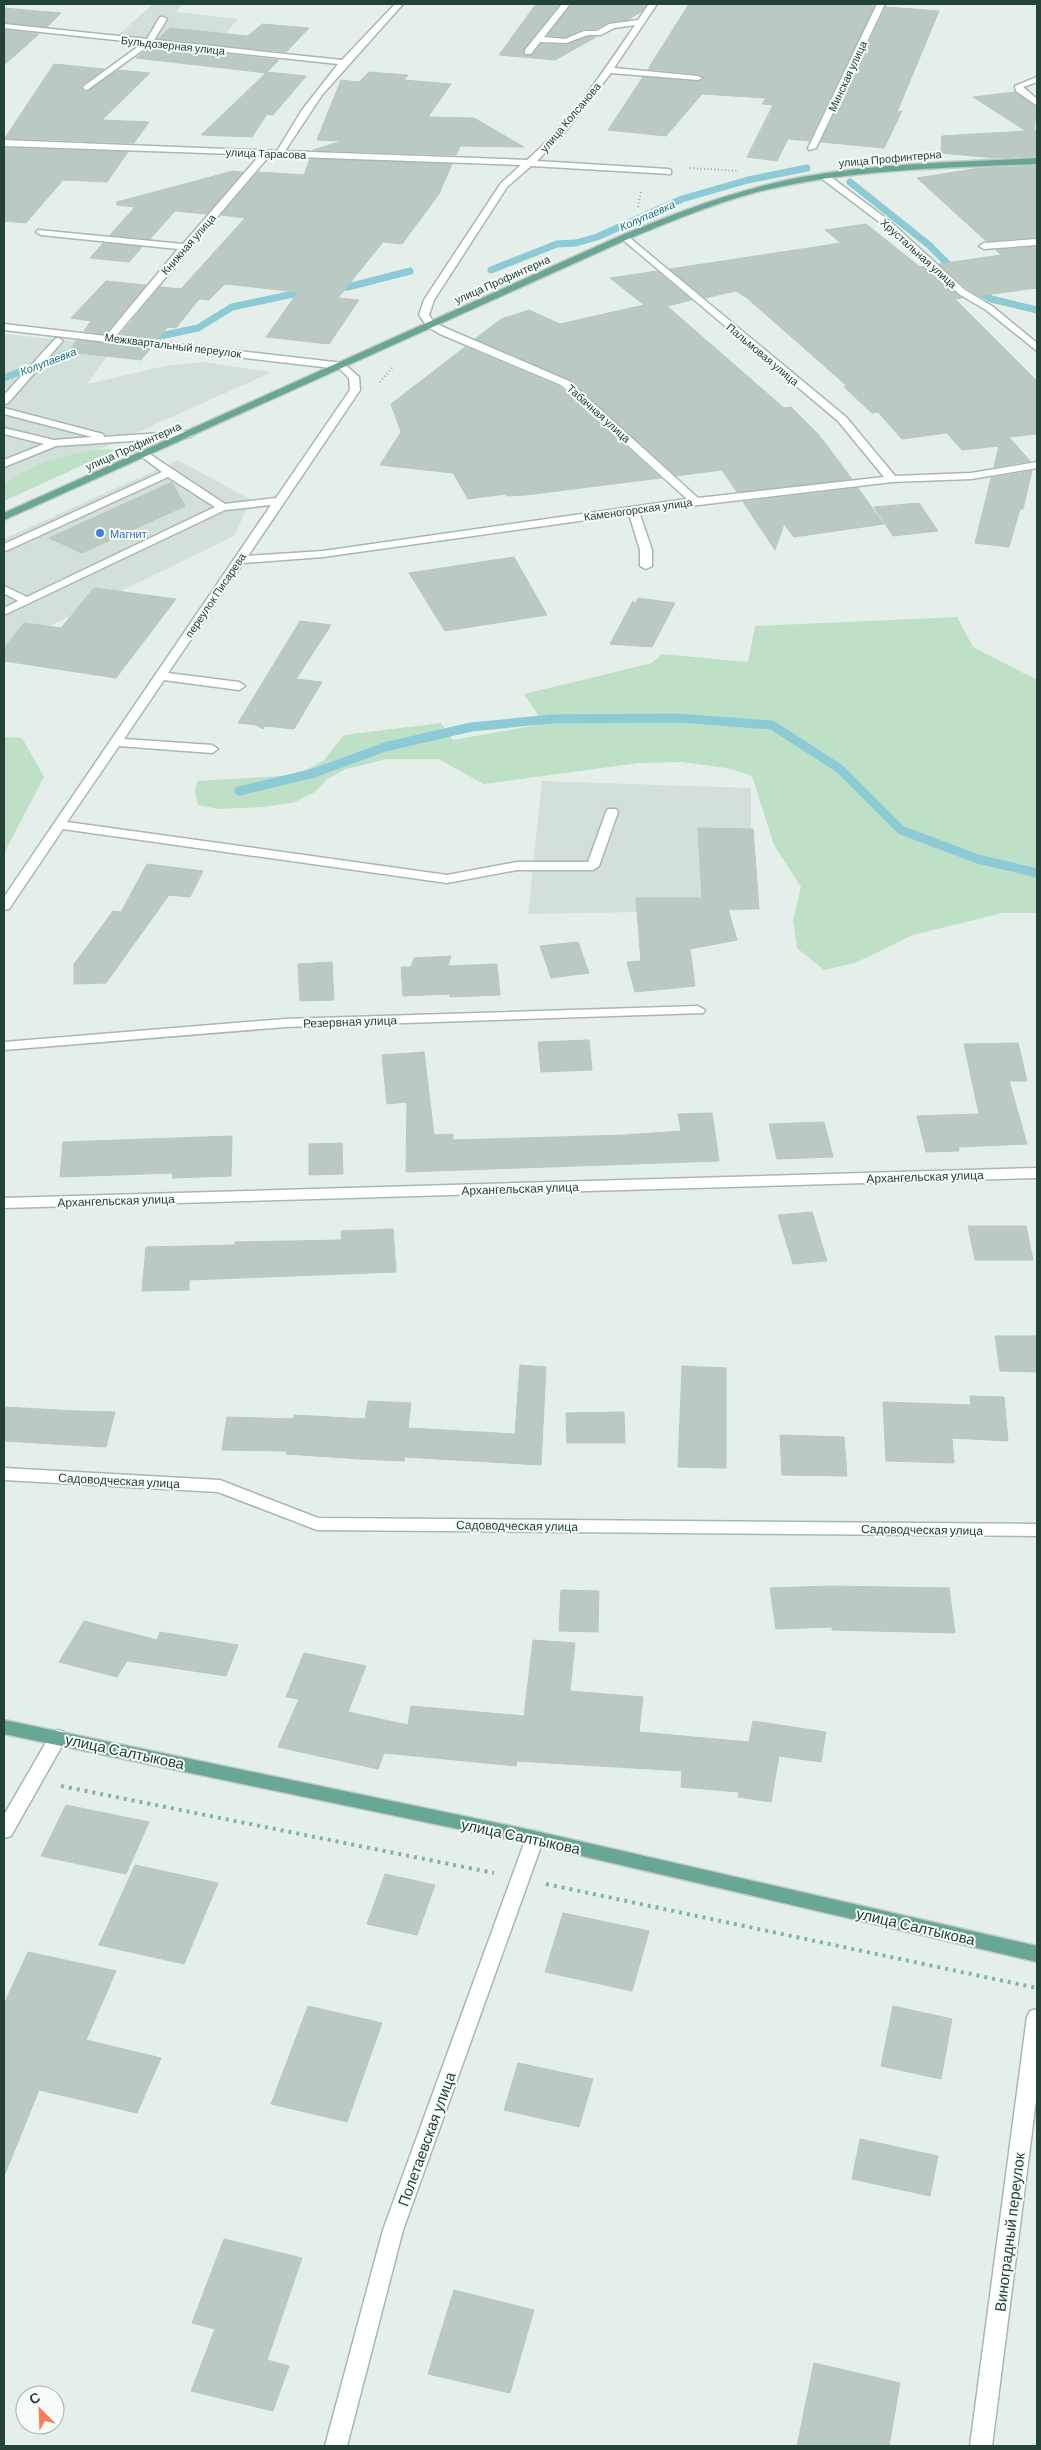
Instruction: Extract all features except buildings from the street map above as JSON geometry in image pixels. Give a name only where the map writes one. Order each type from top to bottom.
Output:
[{"type":"main road","name":"улица Профинтерна","points":[[4,517],[625,238],[723,199],[768,187],[824,176],[896,169],[1037,161]]},
{"type":"main road","name":"улица Салтыкова","points":[[4,1727],[535,1838],[1037,1954]]},
{"type":"street","points":[[280,153],[296,123],[342,62],[399,4]]},
{"type":"street","points":[[528,52],[566,4]]},
{"type":"street","name":"улица Колсанова","points":[[431,325],[424,315],[429,300],[504,186],[544,150],[561,131],[608,70],[618,43],[642,22],[654,4]]},
{"type":"street","name":"Минская улица","points":[[812,148],[881,4]]},
{"type":"street","points":[[87,88],[148,43],[163,18]]},
{"type":"street","points":[[538,39],[566,41],[587,33],[598,33],[612,26],[642,22]]},
{"type":"street","name":"Бульдозерная улица","points":[[5,27],[342,62]]},
{"type":"street","points":[[598,33],[618,43]]},
{"type":"street","points":[[608,70],[698,78]]},
{"type":"street","points":[[1036,102],[1019,90],[1019,86],[1024,82],[1037,79]]},
{"type":"street","name":"улица Тарасова","points":[[4,143],[528,163],[668,172]]},
{"type":"street","name":"Книжная улица","points":[[110,337],[267,153]]},
{"type":"street","name":"Хрустальная улица","points":[[824,176],[889,225],[962,292],[989,308],[1037,348]]},
{"type":"street","points":[[41,232],[185,247]]},
{"type":"street","name":"Пальмовая улица","points":[[625,238],[842,419],[892,479]]},
{"type":"street","points":[[984,246],[1037,242]]},
{"type":"street","name":"Табачная улица","points":[[431,325],[565,383],[696,501]]},
{"type":"street","name":"Межквартальный переулок","points":[[4,326],[343,366]]},
{"type":"street","points":[[4,401],[58,341]]},
{"type":"street","name":"переулок Писарева","points":[[4,906],[355,390],[354,377],[343,366]]},
{"type":"street","points":[[4,411],[112,439]]},
{"type":"street","points":[[4,431],[54,443],[190,434]]},
{"type":"street","points":[[4,464],[54,443]]},
{"type":"street","points":[[144,454],[169,473],[223,507]]},
{"type":"street","name":"Каменогорская улица","points":[[239,560],[322,554],[696,501],[892,479],[971,476],[1037,465]]},
{"type":"street","points":[[4,548],[169,473]]},
{"type":"street","points":[[4,612],[223,507],[280,501]]},
{"type":"street","points":[[632,510],[646,550],[646,566]]},
{"type":"street","points":[[4,589],[27,601]]},
{"type":"street","points":[[160,676],[239,686]]},
{"type":"street","points":[[115,742],[212,749]]},
{"type":"street","points":[[59,825],[447,879],[518,866],[593,866],[612,812]]},
{"type":"street","name":"Резервная улица","points":[[4,1046],[285,1023],[698,1010]]},
{"type":"street","name":"Архангельская улица","points":[[4,1203],[1037,1172]]},
{"type":"street","name":"Садоводческая улица","points":[[4,1474],[220,1486],[317,1524],[1037,1530]]},
{"type":"street","points":[[4,1831],[58,1737]]},
{"type":"street","name":"Полетаевская улица","points":[[336,2446],[393,2230],[535,1838]]},
{"type":"street","name":"Виноградный переулок","points":[[981,2446],[1037,2018]]},
{"type":"path","points":[[634,169],[643,180],[636,213]]},
{"type":"shaded area","points":[[153,4],[181,5],[176,12],[238,19],[215,46],[117,36]]},
{"type":"shaded area","points":[[4,334],[115,345],[87,384],[165,366],[203,362],[272,372],[4,492]]},
{"type":"shaded area","points":[[178,460],[251,500],[234,536],[4,648],[4,539]]},
{"type":"shaded area","points":[[542,781],[751,788],[751,910],[528,914]]},
{"type":"green space","points":[[107,449],[116,450],[4,501],[4,486],[26,471],[66,456]]},
{"type":"green space","points":[[957,617],[973,647],[1037,680],[1037,913],[1002,913],[913,935],[855,963],[824,970],[797,948],[793,920],[801,887],[774,845],[752,776],[727,768],[681,762],[639,763],[484,784],[438,759],[387,759],[346,769],[327,779],[315,792],[295,802],[264,807],[219,809],[198,805],[195,792],[197,781],[296,775],[323,761],[344,735],[441,723],[453,740],[544,724],[524,694],[652,663],[662,654],[748,662],[755,626]]},
{"type":"green space","points":[[4,737],[22,738],[44,777],[4,853]]},
{"type":"waterway","name":"Колупаевка","points":[[491,270],[557,244],[576,243],[597,237],[682,199],[748,180],[807,168]]},
{"type":"waterway","name":"Колупаевка","points":[[850,182],[929,245],[957,273]]},
{"type":"waterway","name":"Колупаевка","points":[[333,288],[348,287],[410,271]]},
{"type":"waterway","name":"Колупаевка","points":[[972,288],[991,299],[1037,310]]},
{"type":"waterway","name":"Колупаевка","points":[[160,336],[198,328],[232,307],[312,290]]},
{"type":"waterway","name":"Колупаевка","points":[[4,378],[84,347]]},
{"type":"waterway","points":[[239,791],[314,773],[385,747],[471,727],[552,719],[678,718],[772,725],[840,769],[901,830],[978,859],[1037,873]]},
{"type":"place","name":"Магнит","points":[[100,533]]}]
